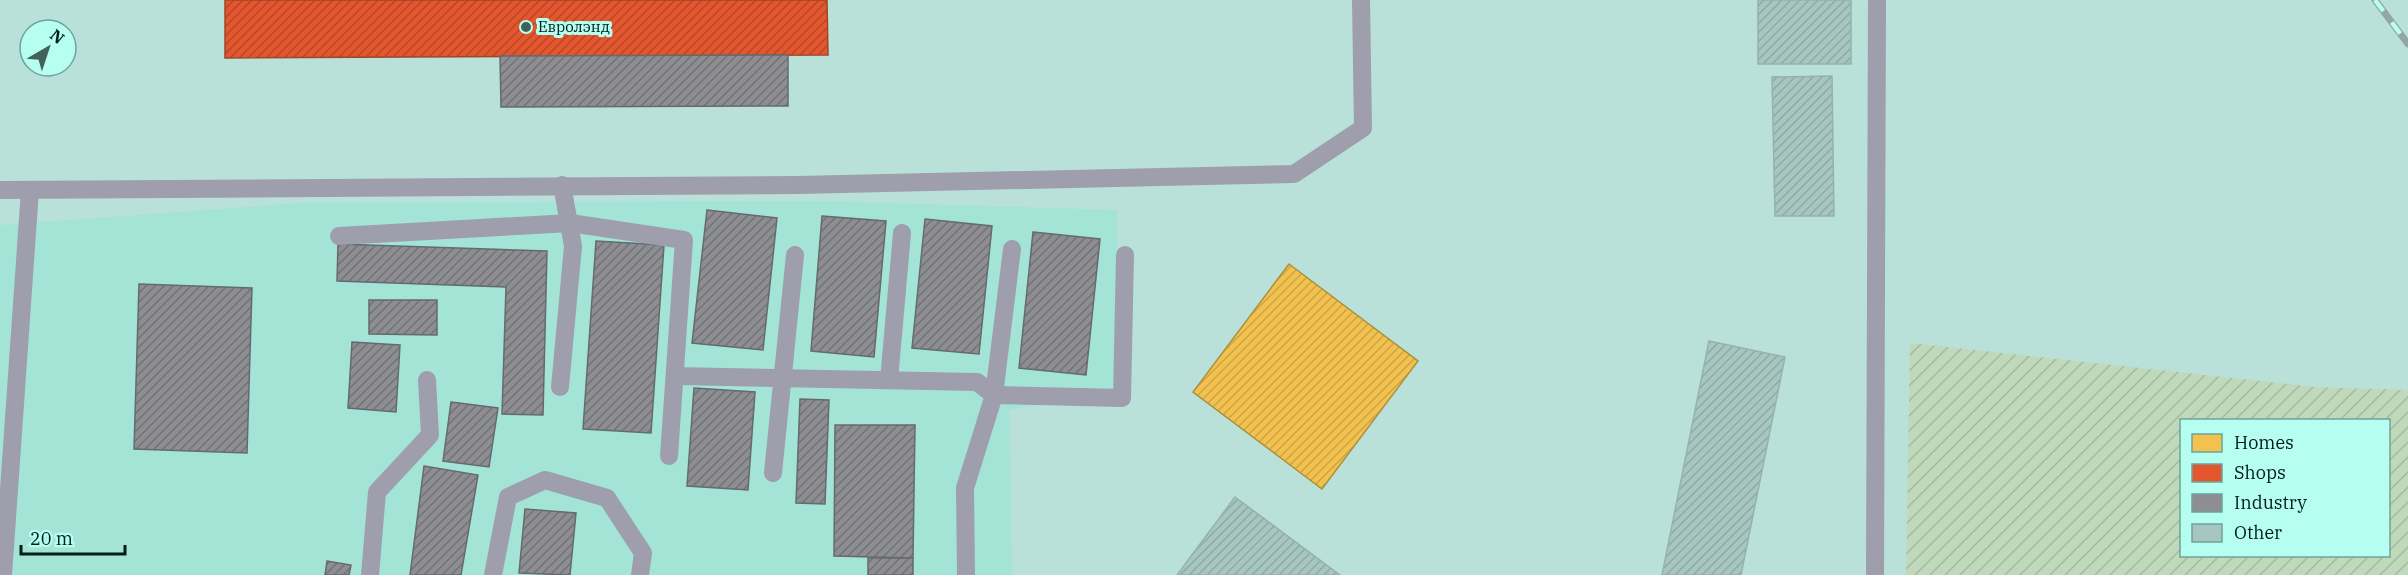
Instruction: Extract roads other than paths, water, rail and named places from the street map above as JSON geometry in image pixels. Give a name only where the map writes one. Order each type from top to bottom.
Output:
[{"type":"lane","points":[[0,190],[810,185],[1294,174],[1363,128],[1361,0]]},
{"type":"lane","points":[[1875,575],[1876,0]]},
{"type":"lane","points":[[560,387],[573,246],[562,185]]},
{"type":"lane","points":[[3,575],[30,190]]},
{"type":"lane","points":[[339,236],[570,224],[684,240],[669,456]]},
{"type":"lane","points":[[889,380],[902,233]]},
{"type":"lane","points":[[966,575],[965,488],[994,395],[1012,249]]},
{"type":"lane","points":[[773,473],[795,255]]},
{"type":"lane","points":[[675,376],[977,382],[994,395],[1122,399],[1125,255]]},
{"type":"lane","points":[[370,575],[377,492],[430,435],[427,380]]},
{"type":"lane","points":[[493,575],[508,497],[545,480],[607,498],[644,553],[640,575]]},
{"type":"railway","points":[[2375,0],[2408,44]]},
{"type":"place","name":"Евролэнд","points":[[526,27]]}]
